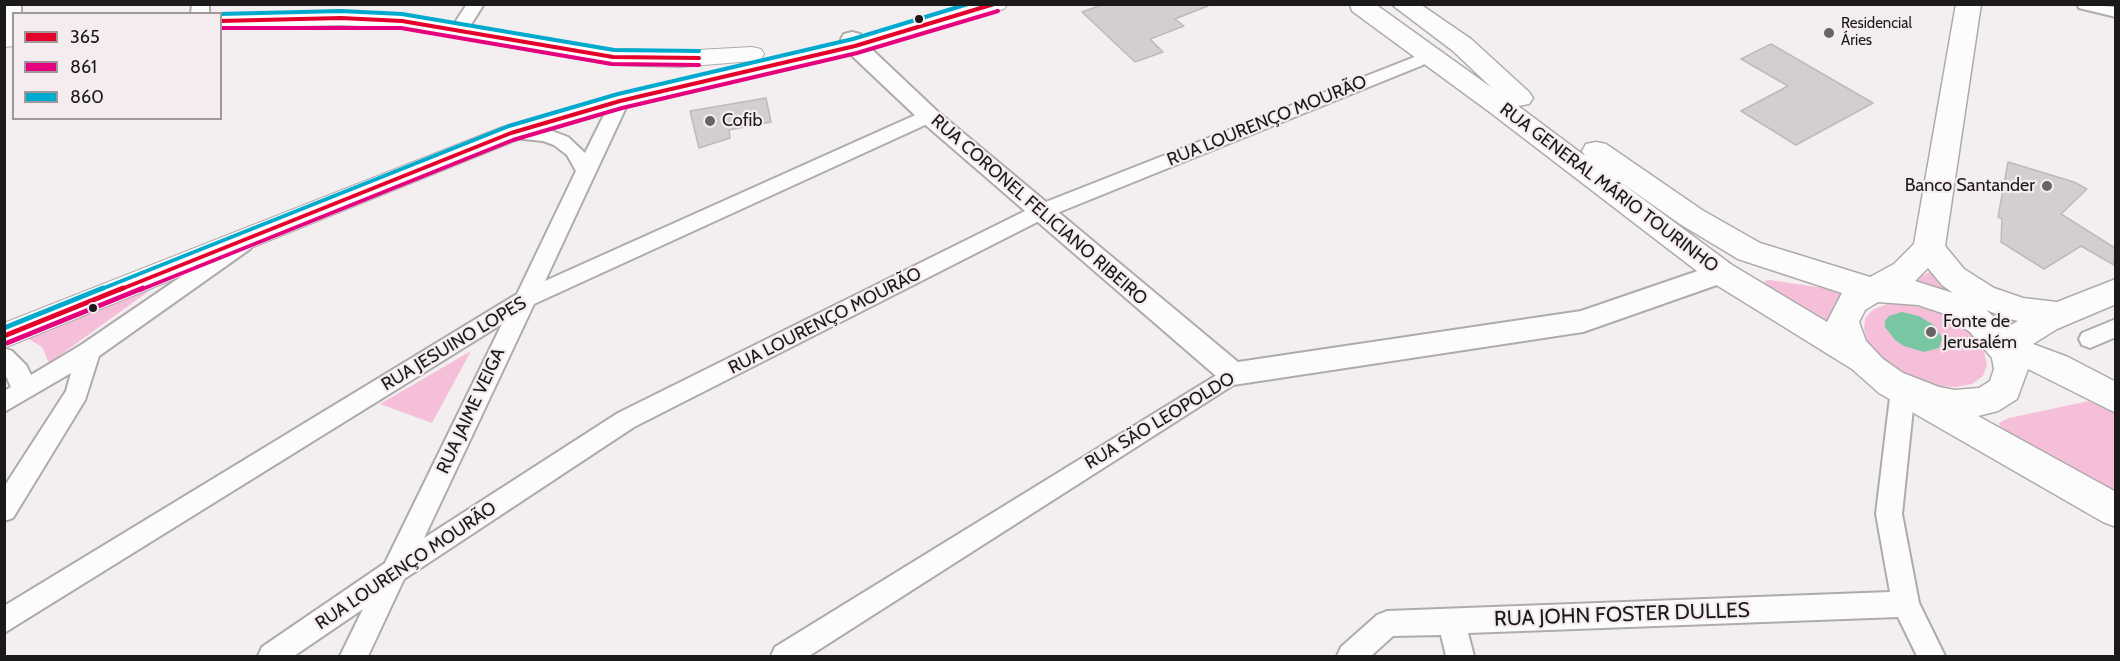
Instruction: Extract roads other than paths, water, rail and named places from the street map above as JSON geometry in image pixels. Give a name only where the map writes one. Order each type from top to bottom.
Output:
[{"type":"main road","points":[[222,21],[341,18],[402,21],[612,57],[715,57],[853,42],[969,4]]},
{"type":"main road","points":[[4,336],[512,133],[620,101],[996,4]]},
{"type":"main road","name":"RUA GENERAL MÁRIO TOURINHO","points":[[1388,4],[1721,273],[1863,360],[1903,389]]},
{"type":"main road","points":[[1403,4],[1462,45],[1510,102]]},
{"type":"main road","points":[[1863,360],[1849,341],[1843,322],[1851,302],[1905,272],[1929,248],[1969,4]]},
{"type":"main road","points":[[1350,5],[1417,61],[1510,102]]},
{"type":"main road","name":"RUA GENERAL MÁRIO TOURINHO","points":[[1350,5],[1510,102],[1732,243],[1767,259],[1874,290],[1920,292],[1953,305],[2014,339]]},
{"type":"main road","points":[[612,57],[625,70],[620,101]]},
{"type":"main road","points":[[1929,248],[1945,270],[1983,296],[2021,310],[2057,314]]},
{"type":"main road","points":[[1721,273],[1748,266],[1805,270]]},
{"type":"main road","points":[[2014,339],[2057,314],[2115,291]]},
{"type":"main road","points":[[2014,339],[2115,399]]},
{"type":"main road","points":[[1903,389],[1938,401],[1955,404],[1986,401],[2005,389],[2010,380],[2014,339]]},
{"type":"main road","points":[[1903,389],[2115,511]]},
{"type":"street","points":[[459,30],[476,4]]},
{"type":"street","points":[[2085,4],[2115,12]]},
{"type":"street","points":[[9,39],[12,13]]},
{"type":"street","name":"RUA CORONEL FELICIANO RIBEIRO","points":[[853,42],[929,116],[1233,374]]},
{"type":"street","name":"RUA LOURENÇO MOURÃO","points":[[272,657],[395,571],[627,420],[1040,212],[1417,61]]},
{"type":"street","name":"RUA JAIME VEIGA","points":[[354,657],[620,101]]},
{"type":"street","name":"RUA JESUINO LOPES","points":[[4,621],[523,300],[929,116]]},
{"type":"street","points":[[512,133],[545,135],[561,141],[574,151],[587,172]]},
{"type":"street","points":[[4,403],[89,351],[263,231]]},
{"type":"street","name":"RUA SÃO LEOPOLDO","points":[[793,654],[1233,374],[1583,321],[1721,273]]},
{"type":"street","points":[[2090,339],[2115,327]]},
{"type":"street","points":[[4,510],[77,393],[89,351]]},
{"type":"street","points":[[4,357],[18,371],[24,390]]},
{"type":"street","points":[[1903,389],[1889,514],[1905,604],[1931,657]]},
{"type":"street","name":"RUA JOHN FOSTER DULLES","points":[[1351,657],[1387,624],[1905,604]]},
{"type":"street","points":[[1450,622],[1460,657]]},
{"type":"place","name":"Residencial Áries","points":[[1829,33]]},
{"type":"place","name":"Cofib","points":[[710,121]]},
{"type":"place","name":"Banco Santander","points":[[2047,186]]},
{"type":"place","name":"Fonte de Jerusalém","points":[[1931,332]]}]
